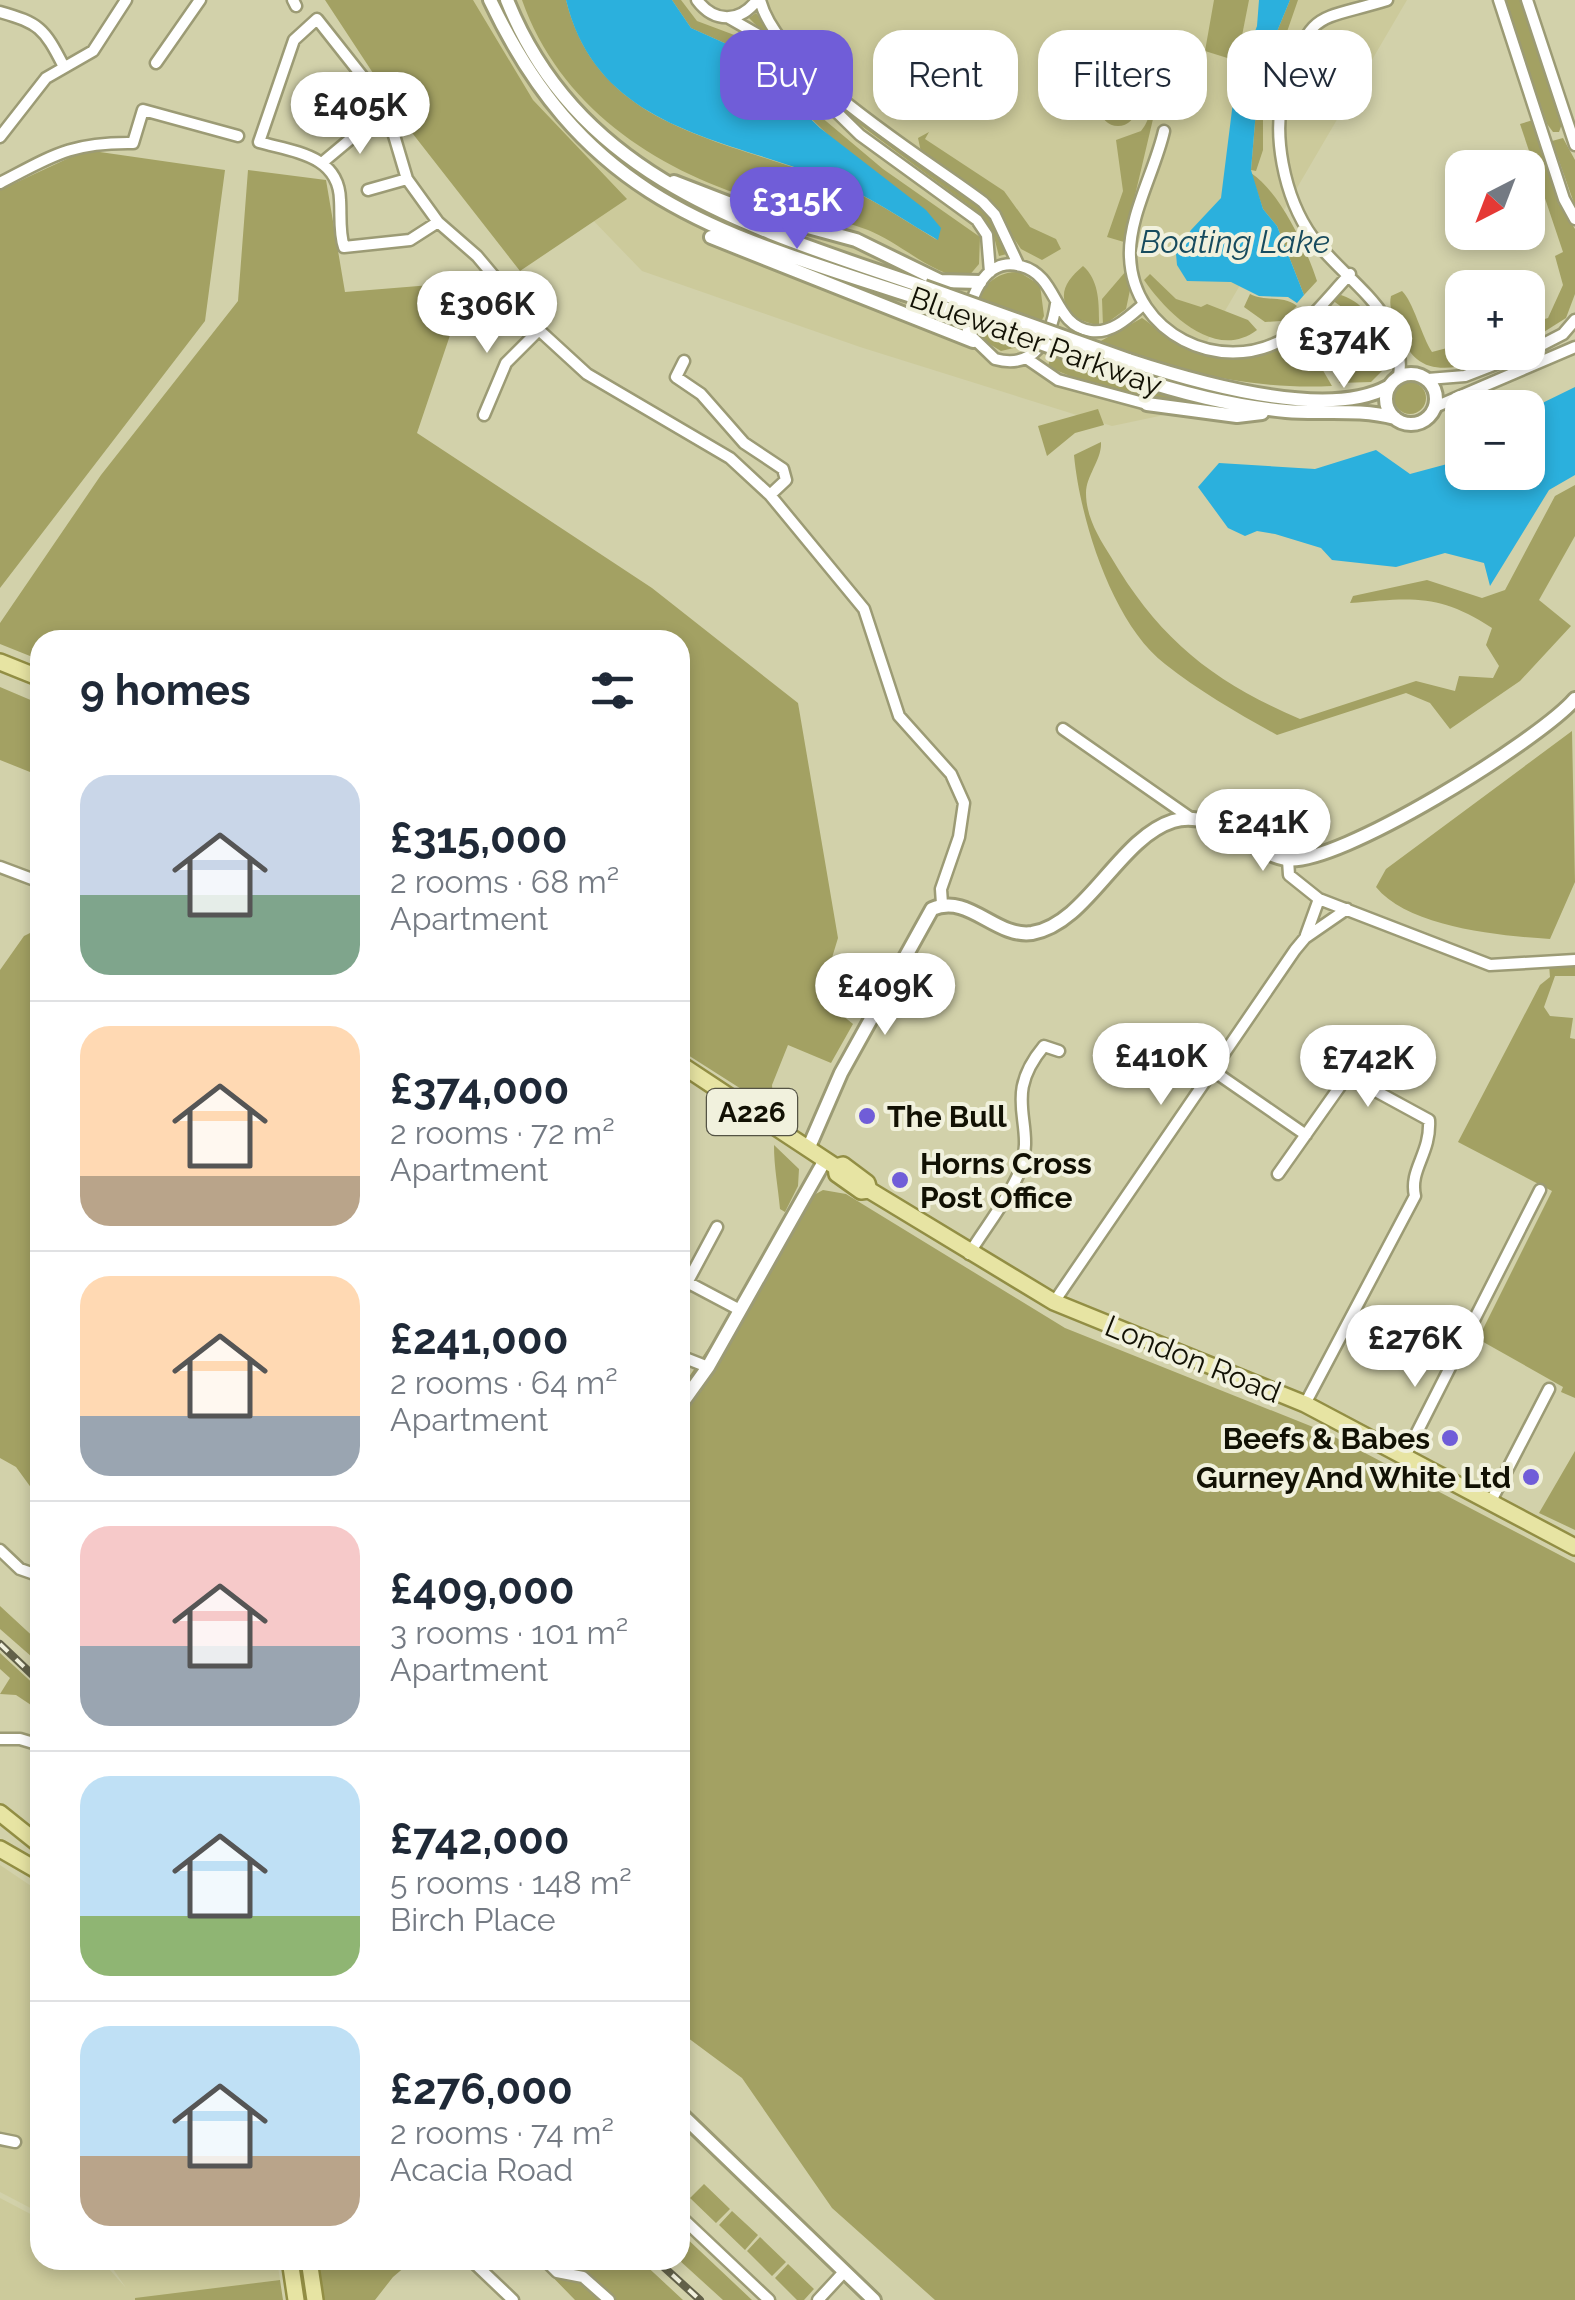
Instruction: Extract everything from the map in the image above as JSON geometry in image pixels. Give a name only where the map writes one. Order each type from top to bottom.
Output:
[{"type":"main road","points":[[0,662],[30,674]]},
{"type":"main road","name":"London Road","points":[[690,1076],[830,1163],[843,1166],[867,1183],[869,1190],[968,1254],[1054,1302],[1305,1404],[1575,1547]]},
{"type":"main road","points":[[0,1813],[30,1837]]},
{"type":"main road","points":[[0,1849],[30,1866]]},
{"type":"main road","points":[[292,2270],[296,2300]]},
{"type":"main road","points":[[311,2270],[315,2300]]},
{"type":"street","points":[[0,137],[40,84],[63,64],[93,51],[126,0]]},
{"type":"street","points":[[156,63],[200,0]]},
{"type":"street","name":"Bluewater Parkway","points":[[490,0],[528,73],[561,118],[613,169],[664,204],[718,231],[1220,388],[1269,395],[1348,398],[1388,387]]},
{"type":"street","name":"Bluewater Parkway","points":[[506,0],[542,67],[565,96],[640,166],[716,212],[1133,377],[1207,400],[1285,411],[1369,411],[1394,418]]},
{"type":"street","name":"Bluewater Parkway","points":[[698,0],[708,12],[730,18],[757,34],[860,135],[978,220],[987,235],[985,277]]},
{"type":"street","points":[[730,18],[748,11],[758,0],[770,25],[845,100],[983,202],[994,215],[1018,264],[1052,288],[1056,304],[1076,326],[1094,332],[1116,326],[1144,304]]},
{"type":"street","points":[[1387,0],[1328,14],[1312,24],[1300,45],[1277,119],[1279,148],[1304,223],[1350,274],[1386,323],[1398,354],[1399,376]]},
{"type":"street","points":[[1498,0],[1564,198],[1575,218]]},
{"type":"street","points":[[1527,0],[1575,144]]},
{"type":"street","points":[[0,12],[34,22],[48,35],[63,64]]},
{"type":"street","points":[[438,222],[410,240],[344,247],[336,176],[323,162],[259,142],[294,40],[316,19],[385,105],[407,179],[438,222],[478,256],[539,330],[587,374],[730,458],[770,495],[864,609],[900,716],[960,787],[963,819],[941,888],[942,904]]},
{"type":"street","points":[[0,183],[37,160],[70,147],[133,143],[143,110],[238,136]]},
{"type":"street","points":[[323,162],[372,121]]},
{"type":"street","points":[[1164,131],[1130,243],[1130,268],[1144,304],[1166,329],[1190,344],[1218,352],[1250,352],[1294,332],[1350,274]]},
{"type":"street","points":[[1547,140],[1570,132]]},
{"type":"street","points":[[640,166],[705,196],[856,240],[940,282],[985,277],[1018,264]]},
{"type":"street","points":[[613,169],[708,236],[973,341],[1000,360],[1026,358],[1044,344],[1056,304]]},
{"type":"street","points":[[368,190],[407,179]]},
{"type":"street","points":[[973,341],[967,318],[985,277]]},
{"type":"street","points":[[1545,343],[1562,334],[1575,320]]},
{"type":"street","points":[[484,414],[506,363],[539,330]]},
{"type":"street","points":[[1436,407],[1435,389],[1428,380],[1414,374],[1399,376],[1388,387],[1386,402],[1394,418],[1416,424],[1436,407],[1575,347]]},
{"type":"street","points":[[1026,358],[1058,380],[1146,404],[1238,416],[1285,411]]},
{"type":"street","points":[[684,360],[676,377],[701,394],[744,443],[783,469],[786,480],[770,495]]},
{"type":"street","points":[[1428,380],[1480,370]]},
{"type":"street","points":[[1063,730],[1192,819],[1288,860],[1331,852],[1446,790],[1532,738],[1573,705]]},
{"type":"street","points":[[808,1149],[841,1073],[923,918],[942,904],[968,910],[1020,934],[1036,932],[1071,911],[1152,832],[1172,821],[1192,819]]},
{"type":"street","points":[[1288,860],[1290,875],[1320,899],[1490,965],[1575,960]]},
{"type":"street","points":[[2,872],[30,879]]},
{"type":"street","points":[[1054,1302],[1305,938],[1320,899]]},
{"type":"street","points":[[1305,938],[1347,909]]},
{"type":"street","points":[[968,1254],[1019,1172],[1024,1153],[1022,1077],[1044,1046],[1060,1051]]},
{"type":"street","points":[[1212,1070],[1306,1135]]},
{"type":"street","points":[[1278,1174],[1342,1082],[1361,1083],[1429,1120],[1431,1144],[1412,1182],[1415,1196],[1305,1404]]},
{"type":"street","points":[[690,1392],[830,1163]]},
{"type":"street","points":[[1405,1456],[1540,1190]]},
{"type":"street","points":[[690,1277],[718,1227]]},
{"type":"street","points":[[690,1284],[738,1309]]},
{"type":"street","points":[[690,1360],[708,1367]]},
{"type":"street","points":[[1490,1503],[1548,1388]]},
{"type":"street","points":[[0,1550],[30,1572]]},
{"type":"street","points":[[2,1743],[30,1744]]},
{"type":"street","points":[[690,2123],[874,2300]]},
{"type":"street","points":[[0,2139],[15,2142]]},
{"type":"street","points":[[690,2229],[768,2300]]},
{"type":"street","points":[[482,2270],[514,2300]]},
{"type":"street","points":[[555,2270],[583,2277],[609,2300]]},
{"type":"street","points":[[818,2300],[843,2273]]},
{"type":"shaded area","points":[[325,0],[473,0],[533,100],[627,199],[520,271],[413,134]]},
{"type":"shaded area","points":[[430,0],[1407,0],[1372,60],[1372,30],[1227,30],[1227,120],[1337,120],[1164,415],[1112,426],[860,347],[642,271],[477,100]]},
{"type":"shaded area","points":[[522,0],[566,0],[584,46],[610,81],[643,108],[681,128],[851,190],[937,240],[813,120],[825,120],[883,169],[980,237],[979,264],[968,277],[956,276],[868,230],[757,200],[682,170],[614,128],[585,101],[538,37]]},
{"type":"shaded area","points":[[672,0],[681,0],[697,21],[721,30],[720,41],[691,28]]},
{"type":"shaded area","points":[[1214,0],[1249,0],[1243,30],[1227,30],[1227,58],[1207,52]]},
{"type":"shaded area","points":[[1290,0],[1298,0],[1288,30],[1278,30]]},
{"type":"shaded area","points":[[1505,0],[1522,0],[1562,124],[1559,132],[1553,132],[1547,124]]},
{"type":"shaded area","points":[[756,13],[769,30],[761,30],[749,18]]},
{"type":"shaded area","points":[[853,113],[978,205],[990,217],[1007,254],[999,256],[993,233],[975,210],[853,120]]},
{"type":"shaded area","points":[[1104,120],[1132,120],[1118,126]]},
{"type":"shaded area","points":[[1153,120],[1124,242],[1107,237],[1123,191],[1116,140],[1141,131]]},
{"type":"shaded area","points":[[1255,120],[1263,120],[1263,150],[1256,171],[1251,170]]},
{"type":"shaded area","points":[[1533,120],[1542,150],[1529,150],[1520,124]]},
{"type":"shaded area","points":[[929,132],[925,139],[1004,191],[1030,227],[1056,239],[1061,249],[1042,260],[1021,249],[986,197],[921,152],[918,138]]},
{"type":"shaded area","points":[[1563,138],[1575,160],[1575,206],[1552,141]]},
{"type":"shaded area","points":[[86,150],[225,170],[205,321],[0,588],[0,190]]},
{"type":"shaded area","points":[[1545,160],[1558,203],[1575,229],[1575,294],[1566,318],[1545,331],[1545,319],[1563,285],[1555,256],[1563,252],[1545,198]]},
{"type":"shaded area","points":[[248,170],[326,180],[345,292],[468,282],[417,433],[652,588],[798,703],[838,938],[820,997],[853,1024],[831,1063],[788,1045],[772,1085],[774,1110],[690,1056],[690,630],[30,630],[30,656],[0,644],[0,623],[101,475],[238,301]]},
{"type":"shaded area","points":[[1251,173],[1282,207],[1307,254],[1317,281],[1304,295],[1277,226],[1263,209]]},
{"type":"shaded area","points":[[1083,266],[1096,286],[1099,326],[1074,318],[1065,303],[1067,284]]},
{"type":"shaded area","points":[[1126,271],[1130,290],[1126,309],[1103,326],[1102,299]]},
{"type":"shaded area","points":[[1019,272],[1040,285],[1044,316],[1030,344],[1001,351],[981,339],[977,304],[996,277]]},
{"type":"shaded area","points":[[1150,274],[1176,299],[1201,307],[1207,304],[1248,320],[1257,330],[1225,340],[1193,329],[1153,293],[1144,280]]},
{"type":"shaded area","points":[[1402,291],[1432,352],[1445,349],[1445,368],[1427,365],[1406,346],[1391,309],[1391,296]]},
{"type":"shaded area","points":[[1250,294],[1297,306],[1281,321],[1265,322],[1244,307]]},
{"type":"shaded area","points":[[1341,295],[1363,309],[1385,338],[1387,366],[1371,382],[1339,383],[1360,364],[1369,344],[1357,318],[1332,300]]},
{"type":"shaded area","points":[[1327,306],[1330,309],[1309,330],[1316,325],[1319,330],[1317,360],[1332,386],[1272,385],[1214,376],[1099,342],[1142,318],[1170,340],[1196,352],[1237,358],[1276,347]]},
{"type":"shaded area","points":[[1051,353],[1206,407],[1102,389],[1048,367]]},
{"type":"shaded area","points":[[1410,382],[1421,387],[1426,398],[1421,409],[1410,414],[1399,409],[1394,398],[1399,387]]},
{"type":"shaded area","points":[[1098,409],[1104,425],[1075,433],[1047,456],[1038,426]]},
{"type":"shaded area","points":[[1101,442],[1087,486],[1088,510],[1098,535],[1129,586],[1191,655],[1241,690],[1300,719],[1416,681],[1455,691],[1459,676],[1493,678],[1499,666],[1486,645],[1492,628],[1473,617],[1424,600],[1350,603],[1353,596],[1427,580],[1482,598],[1505,590],[1555,496],[1575,485],[1575,536],[1539,600],[1571,626],[1520,681],[1450,729],[1430,703],[1406,693],[1277,735],[1178,674],[1146,646],[1129,623],[1114,597],[1091,538],[1077,481],[1074,455]]},
{"type":"shaded area","points":[[0,687],[30,700],[30,772],[0,760]]},
{"type":"shaded area","points":[[1572,731],[1575,882],[1550,939],[1481,932],[1432,920],[1391,901],[1376,887],[1386,869]]},
{"type":"shaded area","points":[[30,933],[30,1486],[16,1467],[0,1458],[0,970]]},
{"type":"shaded area","points":[[1549,965],[1575,966],[1575,976],[1555,976],[1544,1007],[1550,1016],[1573,1018],[1570,1038],[1575,1039],[1575,1398],[1561,1392],[1563,1387],[1478,1339],[1552,1191],[1458,1142],[1540,985],[1550,977]]},
{"type":"shaded area","points":[[774,1145],[799,1169],[798,1186],[785,1212],[780,1209]]},
{"type":"shaded area","points":[[823,1190],[846,1194],[1065,1328],[1323,1431],[1575,1563],[1575,2300],[935,2300],[832,2208],[742,2078],[690,2039],[690,1375],[812,1196]]},
{"type":"shaded area","points":[[1575,1451],[1575,1530],[1539,1513]]},
{"type":"shaded area","points":[[0,1606],[30,1634],[30,1655],[0,1629]]},
{"type":"shaded area","points":[[0,1653],[30,1681],[30,1704],[16,1695],[0,1694],[10,1678],[0,1669]]},
{"type":"shaded area","points":[[0,1865],[30,1885],[30,2208],[0,2192]]},
{"type":"shaded area","points":[[704,2184],[730,2209],[716,2223],[690,2198]]},
{"type":"shaded area","points":[[0,2198],[30,2214],[30,2270],[110,2270],[126,2288],[114,2270],[278,2270],[280,2280],[135,2300],[0,2300]]},
{"type":"shaded area","points":[[732,2211],[758,2235],[745,2250],[719,2225]]},
{"type":"shaded area","points":[[760,2237],[786,2262],[772,2276],[747,2251]]},
{"type":"shaded area","points":[[690,2242],[752,2300],[723,2300],[690,2270]]},
{"type":"shaded area","points":[[788,2264],[814,2289],[804,2300],[797,2300],[775,2278]]},
{"type":"shaded area","points":[[320,2270],[401,2270],[375,2300],[324,2300]]},
{"type":"shaded area","points":[[546,2270],[651,2270],[683,2300],[575,2300]]},
{"type":"shaded area","points":[[280,2280],[283,2300],[135,2300],[135,2298]]},
{"type":"water","points":[[566,0],[672,0],[691,28],[720,41],[720,120],[812,120],[926,210],[941,228],[938,240],[852,190],[682,128],[643,108],[610,81],[584,46]]},
{"type":"water","name":"Boating Lake","points":[[1259,0],[1290,0],[1278,30],[1256,30]]},
{"type":"water","name":"Boating Lake","points":[[1231,120],[1255,120],[1251,170],[1263,209],[1277,226],[1304,295],[1297,303],[1288,297],[1259,296],[1231,282],[1187,281],[1177,265],[1176,254],[1191,230],[1221,198]]},
{"type":"water","points":[[1323,320],[1330,332],[1346,337],[1353,355],[1345,369],[1331,371],[1316,358],[1323,342],[1316,325]]},
{"type":"water","points":[[1575,387],[1575,475],[1549,490],[1490,586],[1484,563],[1445,553],[1396,567],[1332,560],[1321,548],[1275,534],[1257,531],[1245,536],[1228,528],[1198,487],[1219,463],[1315,469],[1376,450],[1410,474],[1445,465],[1445,490],[1545,490],[1545,402]]},
{"type":"railway","points":[[0,1644],[30,1672]]},
{"type":"railway","points":[[667,2270],[700,2300]]},
{"type":"place","name":"The Bull","points":[[867,1116]]},
{"type":"place","name":"Horns Cross Post Office","points":[[900,1180]]},
{"type":"place","name":"Beefs & Babes","points":[[1450,1438]]},
{"type":"place","name":"Gurney And White Ltd","points":[[1531,1477]]}]
